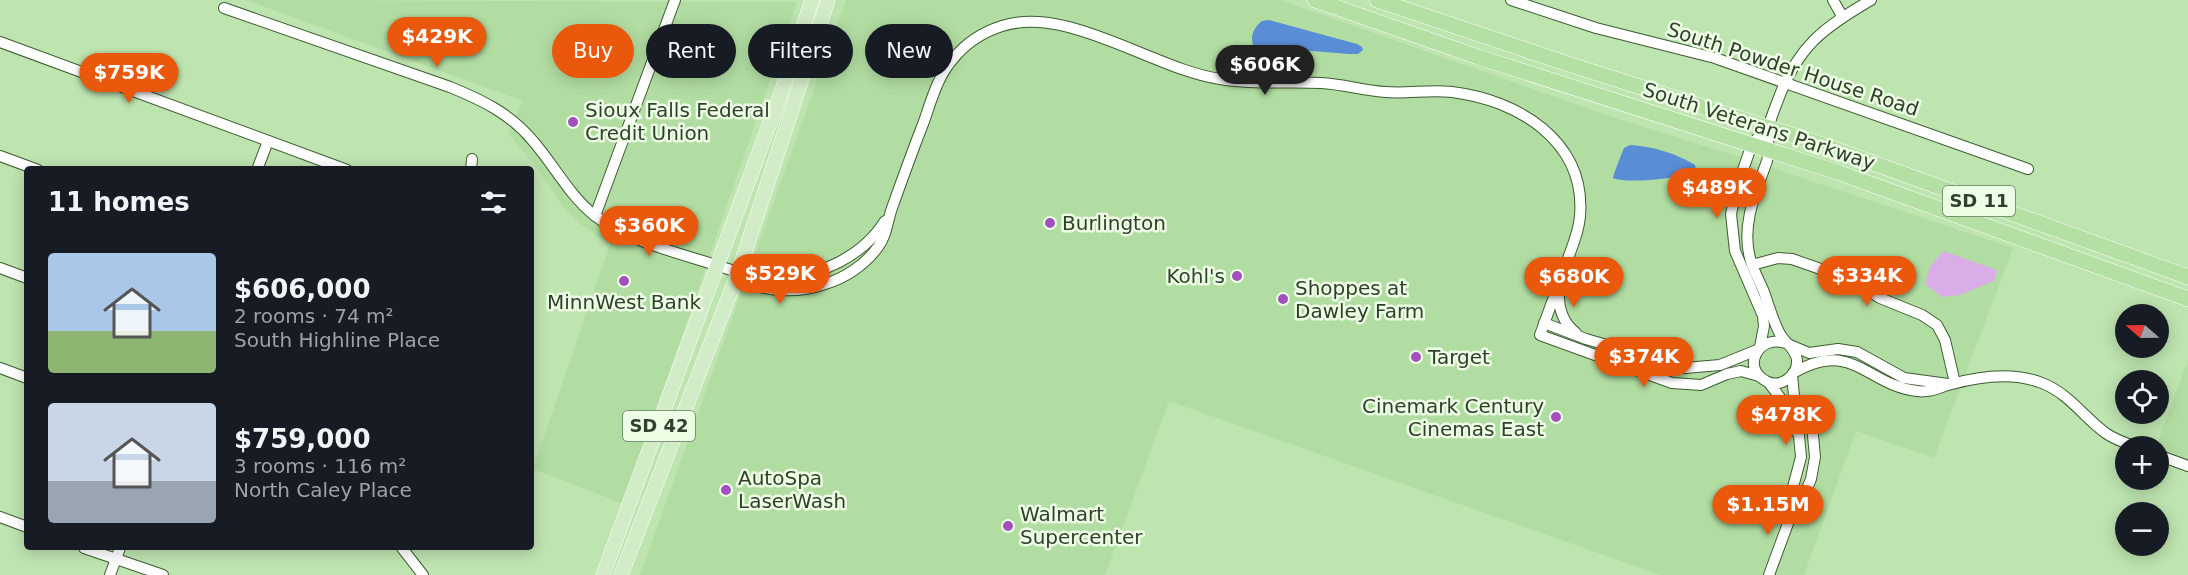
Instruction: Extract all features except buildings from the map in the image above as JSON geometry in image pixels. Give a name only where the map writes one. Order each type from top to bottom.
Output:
[{"type":"highway","name":"South Veterans Parkway","points":[[1315,0],[1478,57],[1770,150],[2188,299]]},
{"type":"highway","name":"South Veterans Parkway","points":[[1377,0],[1557,61],[1768,127],[2188,277]]},
{"type":"main road","name":"SD 42","points":[[603,575],[781,93],[812,0]]},
{"type":"main road","name":"SD 42","points":[[621,575],[740,274],[828,0]]},
{"type":"street","points":[[595,216],[675,0]]},
{"type":"street","name":"South Powder House Road","points":[[1511,0],[1596,28],[1715,58],[2028,169]]},
{"type":"street","points":[[1833,0],[1842,16]]},
{"type":"street","points":[[1759,376],[1754,362],[1764,326],[1763,316],[1738,261],[1731,226],[1732,204],[1752,144],[1768,127],[1792,68],[1822,30],[1871,0]]},
{"type":"street","points":[[224,8],[450,87],[486,102],[506,115],[532,140],[575,196],[595,216],[627,234],[718,265],[740,274],[748,284],[776,291],[798,290],[833,282],[860,266],[879,246],[933,96],[952,60],[970,43],[989,31],[1017,22],[1038,21],[1073,29],[1192,72],[1218,79],[1324,83],[1388,93],[1455,92],[1493,102],[1523,114],[1542,126],[1559,144],[1571,164],[1578,186],[1580,219],[1540,335],[1672,383],[1701,385],[1741,371],[1759,376],[1769,383],[1785,404],[1800,436],[1801,457],[1793,488],[1794,507]]},
{"type":"street","points":[[0,42],[335,166]]},
{"type":"street","points":[[1768,127],[1770,150],[1747,226],[1747,246],[1752,265],[1776,325],[1796,355],[1797,361],[1793,374],[1794,396],[1809,417],[1815,446],[1814,468],[1805,493],[1794,507],[1769,575]]},
{"type":"street","points":[[259,166],[268,141]]},
{"type":"street","points":[[0,156],[27,166]]},
{"type":"street","points":[[740,274],[753,270],[777,276],[794,275],[827,267],[849,258],[865,246],[877,234],[890,214]]},
{"type":"street","points":[[1752,265],[1778,258],[1792,259],[1852,280],[1880,298],[1932,321],[1946,340],[1953,384]]},
{"type":"street","points":[[0,268],[24,277]]},
{"type":"street","points":[[1561,277],[1558,300],[1561,314],[1572,330],[1586,339]]},
{"type":"street","points":[[1544,323],[1586,339],[1631,351],[1667,364],[1693,369],[1728,363],[1772,341],[1788,344],[1809,353],[1838,349],[1857,352],[1904,378],[1953,384]]},
{"type":"street","points":[[1769,383],[1781,383],[1811,364],[1842,361],[1854,364],[1893,386],[1905,389],[1934,391],[1953,384],[2004,376],[2028,379],[2042,383],[2070,400],[2107,434],[2115,438]]},
{"type":"street","points":[[0,368],[24,377]]},
{"type":"street","points":[[2169,459],[2188,466]]},
{"type":"street","points":[[0,517],[24,526]]},
{"type":"street","points":[[90,550],[163,575]]},
{"type":"street","points":[[110,575],[119,550]]},
{"type":"street","points":[[404,550],[423,575]]},
{"type":"shaded area","points":[[246,0],[797,2],[789,24],[748,24],[748,78],[771,78],[624,504],[534,469],[610,244],[583,226],[563,207],[533,163],[508,133],[523,101]]},
{"type":"shaded area","points":[[846,0],[1280,0],[1603,114],[2013,248],[1934,458],[1856,431],[1804,575],[1660,575],[1169,401],[1105,575],[640,575],[818,78],[853,78],[853,24],[837,24]]},
{"type":"shaded area","points":[[1943,251],[1997,270],[1994,281],[1960,295],[1942,297],[1925,284],[1930,267]]},
{"type":"shaded area","points":[[2188,360],[2188,459],[2169,452],[2169,436],[2160,436],[2164,424],[2169,424],[2169,412]]},
{"type":"water","points":[[1269,20],[1357,44],[1363,50],[1358,54],[1349,54],[1300,50],[1274,51],[1254,47],[1252,36],[1255,29],[1262,21]]},
{"type":"water","points":[[1630,145],[1664,151],[1688,161],[1695,165],[1696,169],[1691,173],[1656,180],[1630,181],[1613,178],[1624,148]]},
{"type":"place","name":"Sioux Falls Federal Credit Union","points":[[573,122]]},
{"type":"place","name":"Burlington","points":[[1050,223]]},
{"type":"place","name":"Kohl's","points":[[1237,276]]},
{"type":"place","name":"MinnWest Bank","points":[[624,281]]},
{"type":"place","name":"Shoppes at Dawley Farm","points":[[1283,299]]},
{"type":"place","name":"Target","points":[[1416,357]]},
{"type":"place","name":"Cinemark Century Cinemas East","points":[[1556,417]]},
{"type":"place","name":"AutoSpa LaserWash","points":[[726,490]]},
{"type":"place","name":"Walmart Supercenter","points":[[1008,526]]}]
